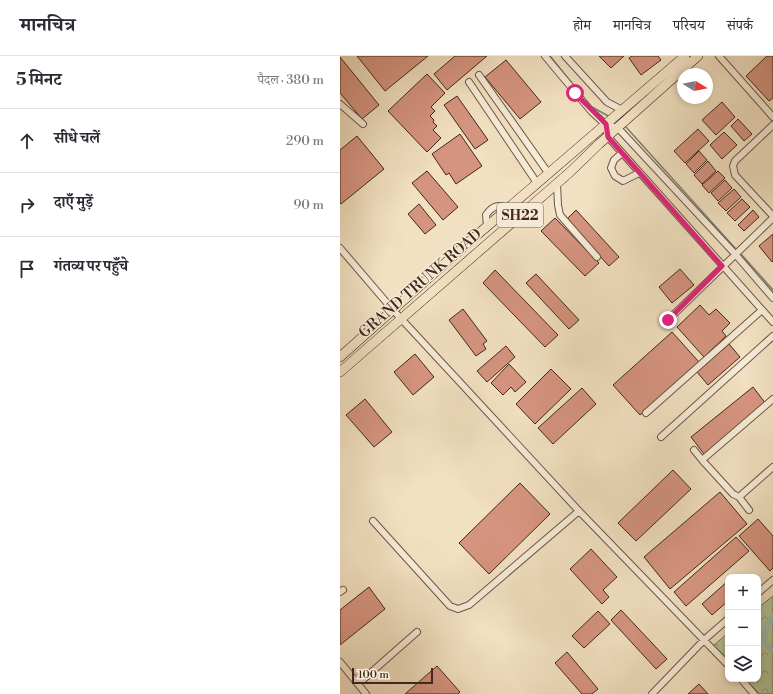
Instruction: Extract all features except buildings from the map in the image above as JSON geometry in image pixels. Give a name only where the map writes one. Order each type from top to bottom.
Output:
[{"type":"highway","name":"GRAND TRUNK ROAD","points":[[340,372],[556,184],[698,56]]},
{"type":"highway","name":"GRAND TRUNK ROAD","points":[[340,357],[487,226],[622,110],[680,57]]},
{"type":"highway","points":[[510,207],[520,215]]},
{"type":"highway","points":[[470,241],[479,251]]},
{"type":"street","points":[[545,56],[575,93],[606,124],[618,128],[736,255],[773,298]]},
{"type":"street","points":[[566,56],[607,102],[622,110]]},
{"type":"street","points":[[719,56],[773,117]]},
{"type":"street","points":[[479,75],[549,174]]},
{"type":"street","points":[[469,82],[537,183]]},
{"type":"street","points":[[340,104],[363,124]]},
{"type":"street","points":[[606,124],[608,137],[773,322]]},
{"type":"street","points":[[668,320],[722,266],[736,255],[773,217],[735,175],[733,166],[735,161],[773,126]]},
{"type":"street","points":[[622,153],[614,160],[611,168],[615,176],[620,180],[623,180],[639,173]]},
{"type":"street","points":[[556,184],[560,216],[597,257]]},
{"type":"street","points":[[340,248],[401,319],[579,510],[725,663]]},
{"type":"street","points":[[646,413],[762,310]]},
{"type":"street","points":[[661,437],[773,336]]},
{"type":"street","points":[[702,460],[773,399]]},
{"type":"street","points":[[694,450],[749,510]]},
{"type":"street","points":[[738,497],[773,467]]},
{"type":"street","points":[[373,521],[450,606],[458,609],[468,605],[579,510]]},
{"type":"street","points":[[761,591],[773,580]]},
{"type":"street","points":[[652,694],[704,640],[725,622]]},
{"type":"street","points":[[358,684],[417,632]]},
{"type":"street","points":[[340,662],[366,694]]},
{"type":"street","points":[[743,682],[754,694]]},
{"type":"green space","points":[[773,596],[773,694],[760,694],[748,682],[761,682],[761,606]]},
{"type":"green space","points":[[725,636],[725,658],[713,646]]},
{"type":"waterway","points":[[550,56],[583,97]]},
{"type":"waterway","points":[[592,107],[610,117]]},
{"type":"waterway","points":[[626,127],[735,248]]},
{"type":"waterway","points":[[740,253],[773,290]]},
{"type":"waterway","points":[[773,616],[768,624],[765,634],[766,643],[773,651]]},
{"type":"route","points":[[575,93],[591,111],[606,124],[608,137],[722,266],[668,320]]}]
